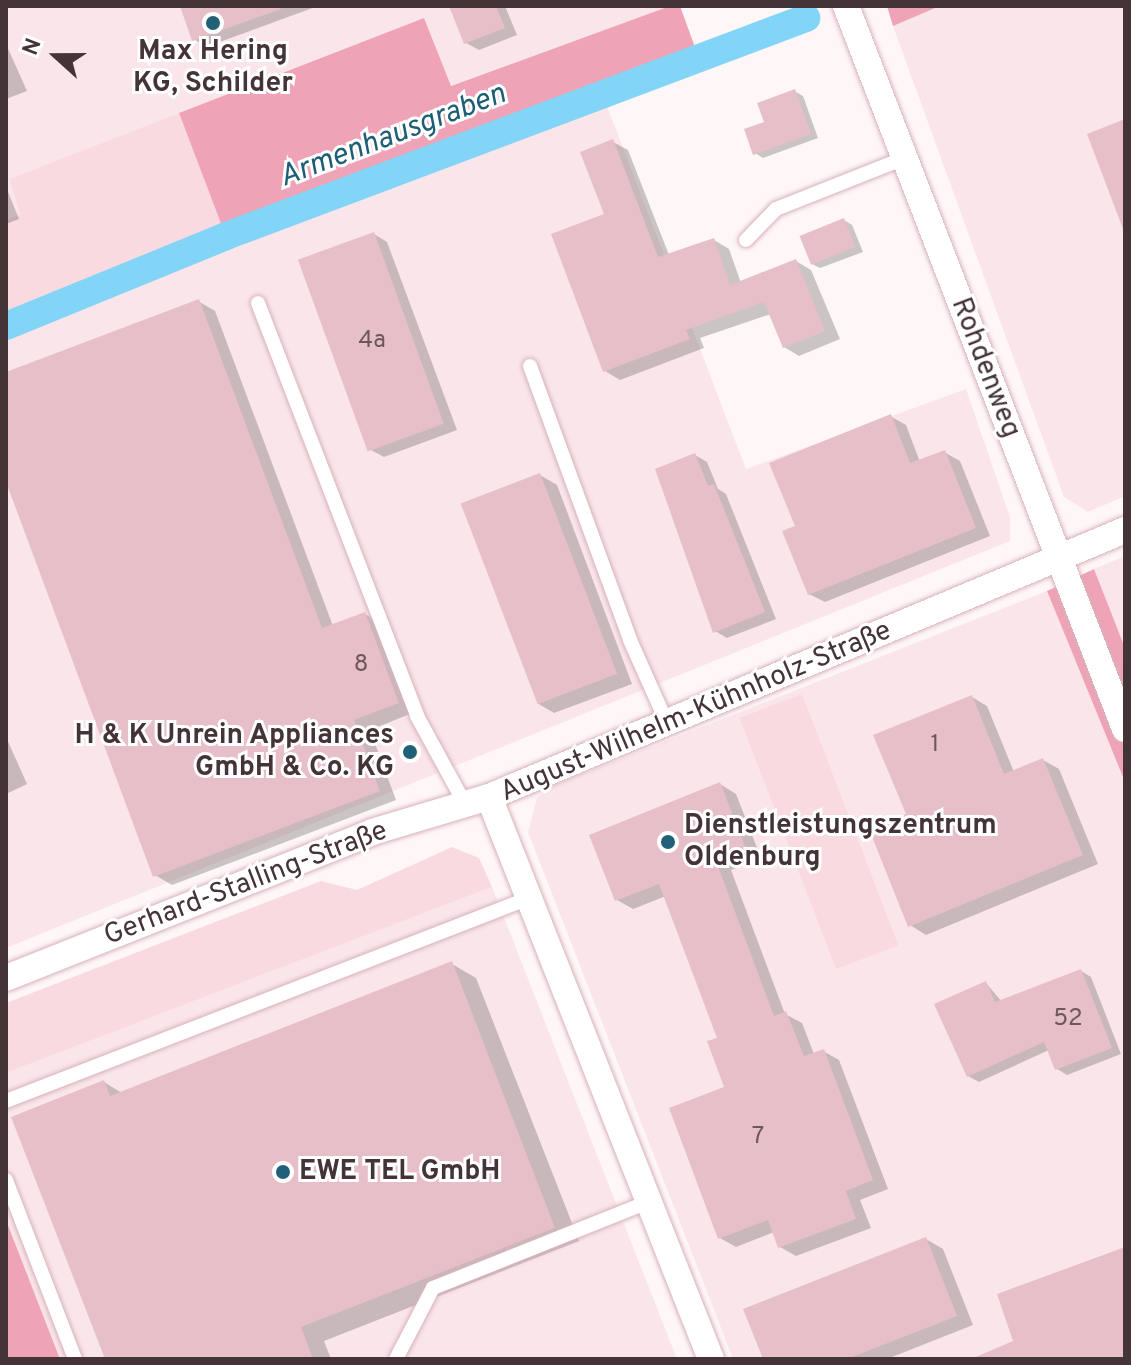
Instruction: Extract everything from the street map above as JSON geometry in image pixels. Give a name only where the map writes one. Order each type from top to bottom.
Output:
[{"type":"street","name":"Rohdenweg","points":[[846,6],[1125,729]]},
{"type":"street","name":"August-Wilhelm-Kühnholz-Straße","points":[[711,1359],[646,1203],[529,898],[477,801],[1125,530]]},
{"type":"street","name":"Gerhard-Stalling-Straße","points":[[6,978],[372,832],[477,801]]},
{"type":"lane","points":[[746,240],[776,209],[905,158]]},
{"type":"lane","points":[[258,303],[417,716],[477,801]]},
{"type":"lane","points":[[530,366],[630,640],[667,723]]},
{"type":"lane","points":[[6,1101],[529,898]]},
{"type":"lane","points":[[6,1180],[75,1359]]},
{"type":"lane","points":[[396,1359],[433,1288],[646,1203]]},
{"type":"shaded area","points":[[6,6],[670,6],[450,86],[424,18],[9,179],[20,214],[6,220]]},
{"type":"shaded area","points":[[670,6],[680,6],[696,50],[223,229],[179,113],[424,18],[451,86]]},
{"type":"shaded area","points":[[887,6],[940,6],[893,26]]},
{"type":"shaded area","points":[[940,6],[1125,6],[1125,496],[1088,512],[1064,497],[893,26]]},
{"type":"shaded area","points":[[605,101],[746,469],[966,389],[1010,517],[1010,541],[6,948],[6,332]]},
{"type":"shaded area","points":[[179,113],[223,229],[6,315],[6,220],[20,214],[9,179]]},
{"type":"shaded area","points":[[1125,556],[1125,648],[1094,569]]},
{"type":"shaded area","points":[[1094,569],[1125,648],[1125,782],[1047,591]]},
{"type":"shaded area","points":[[1047,591],[1125,782],[1125,1359],[733,1359],[528,832],[537,798],[550,787]],"holes":[[[802,694],[836,970],[740,719]]]},
{"type":"shaded area","points":[[802,694],[898,945],[836,969],[739,718]]},
{"type":"shaded area","points":[[452,847],[479,858],[492,887],[6,1073],[6,1003],[321,881],[357,890]]},
{"type":"shaded area","points":[[492,887],[677,1359],[60,1359],[6,1220],[6,1073]]},
{"type":"shaded area","points":[[6,1220],[60,1359],[6,1359]]},
{"type":"building","name":"Max Hering KG, Schilder","points":[[180,6],[280,6],[281,9],[192,41]]},
{"type":"building","points":[[449,6],[496,6],[505,28],[464,44]]},
{"type":"building","points":[[795,89],[811,134],[753,155],[744,129],[764,122],[757,103]]},
{"type":"building","points":[[1125,119],[1125,229],[1123,229],[1087,134]]},
{"type":"building","points":[[613,139],[658,257],[714,238],[730,285],[796,259],[825,331],[783,348],[764,302],[686,330],[690,339],[603,372],[551,234],[604,214],[580,152]]},
{"type":"building","points":[[844,218],[856,247],[811,265],[799,236]]},
{"type":"building","points":[[374,232],[444,424],[368,451],[298,260]]},
{"type":"building","points":[[199,299],[322,628],[365,612],[399,703],[354,720],[380,791],[153,877],[6,482],[6,372]]},
{"type":"building","points":[[891,414],[910,463],[945,450],[976,528],[808,595],[782,531],[795,526],[769,463]]},
{"type":"building","points":[[695,453],[708,486],[714,484],[765,612],[713,633],[655,469]]},
{"type":"building","points":[[540,473],[617,674],[538,704],[461,503]]},
{"type":"building","points":[[972,695],[1004,774],[1043,758],[1083,855],[908,927],[869,829],[906,814],[873,735]]},
{"type":"building","points":[[720,782],[746,849],[716,861],[774,1016],[786,1011],[804,1056],[824,1049],[873,1180],[846,1191],[856,1219],[778,1248],[768,1220],[718,1239],[669,1108],[724,1087],[707,1041],[717,1038],[659,884],[615,901],[589,835]]},
{"type":"building","name":"EWE TEL GmbH","points":[[452,961],[555,1228],[301,1327],[313,1359],[105,1359],[11,1117],[104,1080],[110,1096]]},
{"type":"building","points":[[1081,969],[1112,1048],[1055,1070],[1044,1042],[967,1077],[934,1004],[986,981],[995,1002]]},
{"type":"building","points":[[926,1237],[957,1316],[847,1359],[763,1359],[743,1309]]},
{"type":"building","points":[[1125,1247],[1125,1359],[971,1359],[1013,1341],[997,1294]]},
{"type":"waterway","name":"Armenhausgraben","points":[[6,326],[226,236],[806,18]]},
{"type":"place","name":"Max Hering KG, Schilder","points":[[213,23]]},
{"type":"place","name":"H & K Unrein Appliances GmbH & Co. KG","points":[[410,752]]},
{"type":"place","name":"Dienstleistungszentrum Oldenburg","points":[[668,842]]},
{"type":"place","name":"EWE TEL GmbH","points":[[283,1172]]}]
